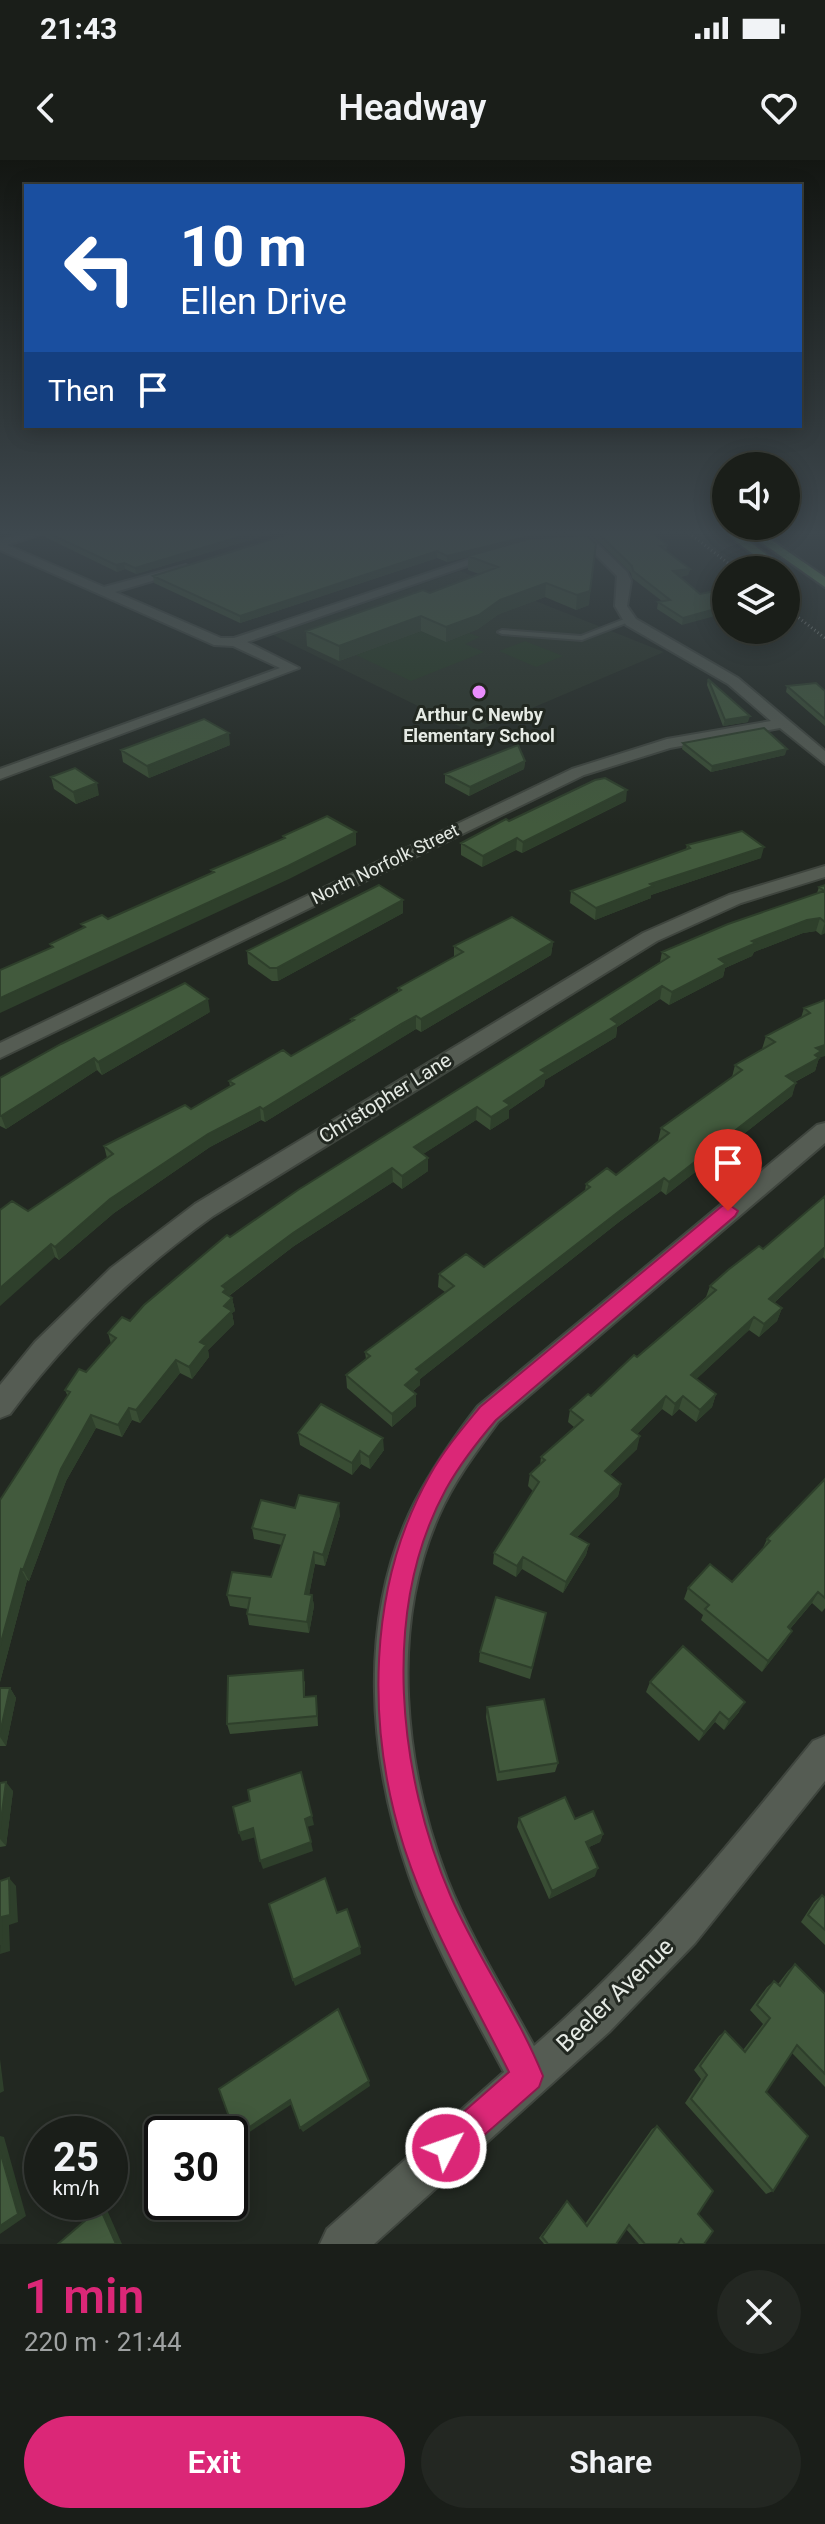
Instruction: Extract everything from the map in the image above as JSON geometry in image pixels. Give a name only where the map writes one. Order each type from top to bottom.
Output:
[{"type":"street","points":[[193,630],[219,642],[235,642],[269,630]]},
{"type":"street","points":[[0,774],[292,668],[235,642],[232,634],[223,630]]},
{"type":"street","points":[[647,630],[733,681],[825,759]]},
{"type":"street","name":"North Norfolk Street","points":[[0,1051],[569,776],[667,744],[785,723]]},
{"type":"street","name":"Christopher Lane","points":[[0,1406],[41,1353],[86,1304],[143,1254],[204,1210],[650,937],[735,899],[825,871]]},
{"type":"street","points":[[528,2076],[441,1907],[417,1847],[401,1788],[393,1731],[392,1643],[405,1564],[419,1521],[438,1483],[460,1447],[488,1414],[825,1131]]},
{"type":"street","name":"Beeler Avenue","points":[[342,2244],[602,2011],[666,1948],[825,1753]]},
{"type":"lane","points":[[502,632],[582,638],[603,630]]},
{"type":"shaded area","name":"Arthur C Newby Elementary School","points":[[287,630],[609,630],[664,652],[473,733],[273,635]]},
{"type":"green space","points":[[421,631],[446,642],[469,633],[480,637],[465,644],[484,652],[411,681],[356,655]]},
{"type":"green space","points":[[525,641],[563,656],[536,667],[499,651]]},
{"type":"building","points":[[308,630],[382,630],[339,646]]},
{"type":"building","points":[[708,679],[750,716],[725,720]]},
{"type":"building","points":[[816,683],[825,691],[825,719],[787,686]]},
{"type":"building","points":[[204,719],[229,733],[147,766],[121,750]]},
{"type":"building","points":[[764,728],[787,749],[712,766],[683,743]]},
{"type":"building","points":[[518,745],[525,761],[470,787],[445,774]]},
{"type":"building","points":[[75,768],[97,783],[73,792],[51,777]]},
{"type":"building","points":[[605,778],[627,790],[523,842],[517,838],[483,856],[461,843],[506,819],[509,821]]},
{"type":"building","points":[[327,816],[356,832],[0,998],[0,970],[53,947],[50,944],[85,927],[81,924],[102,915],[108,919],[214,872],[211,870]]},
{"type":"building","points":[[742,831],[764,847],[650,884],[653,886],[596,908],[571,891],[690,848],[687,845]]},
{"type":"building","points":[[379,885],[403,900],[277,968],[270,968],[247,951]]},
{"type":"building","points":[[825,885],[825,922],[820,918],[807,920],[752,941],[756,943],[719,959],[726,964],[672,992],[662,986],[611,1019],[618,1024],[541,1070],[546,1073],[504,1101],[510,1105],[491,1117],[477,1107],[414,1147],[428,1158],[402,1176],[392,1168],[293,1233],[222,1286],[226,1289],[223,1292],[232,1298],[224,1306],[232,1311],[200,1342],[206,1345],[189,1367],[176,1360],[136,1410],[129,1408],[118,1425],[91,1415],[61,1469],[21,1569],[0,1646],[0,1500],[70,1392],[65,1390],[79,1369],[86,1372],[116,1338],[108,1333],[122,1317],[130,1321],[144,1305],[227,1235],[230,1237],[298,1190],[669,957],[662,952],[728,924],[824,891],[819,887]]},
{"type":"building","points":[[512,917],[553,942],[421,1019],[416,1016],[401,1024],[263,1109],[260,1107],[208,1134],[110,1199],[55,1247],[51,1244],[0,1288],[0,1210],[12,1201],[28,1211],[113,1154],[104,1146],[185,1105],[191,1109],[234,1084],[229,1081],[283,1050],[291,1056],[401,990],[398,988],[463,952],[454,946]]},
{"type":"building","points":[[185,983],[208,999],[98,1062],[94,1058],[0,1116],[0,1078]]},
{"type":"building","points":[[825,1000],[825,1045],[816,1048],[821,1051],[815,1055],[819,1058],[786,1076],[796,1083],[669,1182],[664,1178],[622,1209],[416,1369],[420,1372],[405,1385],[416,1394],[392,1414],[346,1375],[370,1356],[365,1352],[454,1286],[439,1274],[466,1254],[484,1267],[590,1187],[586,1184],[607,1168],[616,1175],[669,1133],[661,1128],[742,1070],[735,1065],[775,1042],[766,1036],[810,1013],[804,1008]]},
{"type":"building","points":[[825,1196],[825,1247],[769,1299],[782,1308],[764,1324],[754,1317],[691,1375],[716,1394],[700,1410],[683,1396],[675,1404],[666,1396],[632,1430],[640,1436],[605,1471],[621,1484],[571,1534],[589,1544],[566,1582],[523,1557],[517,1566],[494,1553],[539,1482],[530,1474],[545,1460],[541,1457],[583,1420],[570,1410],[588,1394],[591,1396],[634,1355],[637,1357],[716,1290],[710,1286],[728,1270],[759,1246],[763,1249]]},
{"type":"building","points":[[321,1404],[383,1438],[369,1457],[360,1451],[352,1463],[298,1433]]},
{"type":"building","points":[[825,1479],[825,1598],[818,1592],[788,1627],[792,1631],[768,1661],[705,1609],[709,1605],[688,1588],[710,1564],[732,1582],[770,1541],[767,1539]]},
{"type":"building","points":[[299,1495],[339,1503],[323,1555],[314,1552],[305,1594],[312,1595],[307,1622],[247,1614],[250,1598],[227,1595],[232,1572],[271,1577],[285,1535],[252,1528],[261,1500],[295,1508]]},
{"type":"building","points":[[496,1597],[546,1613],[532,1668],[480,1652]]},
{"type":"building","points":[[683,1646],[745,1702],[729,1720],[720,1712],[704,1732],[650,1682]]},
{"type":"building","points":[[303,1670],[304,1697],[316,1696],[317,1716],[227,1724],[228,1676]]},
{"type":"building","points":[[0,1688],[10,1688],[0,1733]]},
{"type":"building","points":[[544,1699],[558,1763],[499,1772],[487,1707]]},
{"type":"building","points":[[301,1772],[312,1816],[305,1819],[311,1842],[260,1861],[253,1828],[239,1833],[233,1807],[250,1801],[248,1790]]},
{"type":"building","points":[[6,1782],[0,1828],[0,1783]]},
{"type":"building","points":[[565,1797],[575,1819],[593,1811],[603,1834],[586,1842],[598,1868],[552,1891],[519,1818]]},
{"type":"building","points":[[9,1878],[10,1915],[1,1917],[0,1944],[0,1881]]},
{"type":"building","points":[[325,1878],[337,1913],[347,1909],[360,1947],[293,1980],[269,1904]]},
{"type":"building","points":[[822,1895],[825,1898],[825,1930],[808,1915]]},
{"type":"building","points":[[795,1964],[825,1994],[825,2074],[797,2045],[766,2092],[808,2136],[773,2191],[691,2099],[707,2075],[700,2066],[725,2031],[745,2052],[770,2018],[757,2005],[774,1981],[780,1986]]},
{"type":"building","points":[[338,2009],[369,2081],[300,2128],[290,2100],[248,2128],[248,2116],[229,2116],[219,2089]]},
{"type":"building","points":[[657,2126],[713,2191],[698,2214],[713,2231],[704,2244],[685,2244],[681,2239],[678,2244],[645,2244],[629,2225],[616,2244],[548,2244],[542,2237],[567,2201],[587,2226]]},
{"type":"building","points":[[0,2151],[18,2214],[0,2226]]},
{"type":"building","points":[[86,2220],[105,2220],[116,2244],[58,2244]]},
{"type":"place","name":"Arthur C Newby Elementary School","points":[[479,692]]},
{"type":"route","points":[[446,2148],[528,2076],[441,1907],[417,1847],[401,1788],[391,1694],[395,1610],[405,1564],[419,1521],[438,1483],[460,1447],[488,1414],[728,1211]]}]
